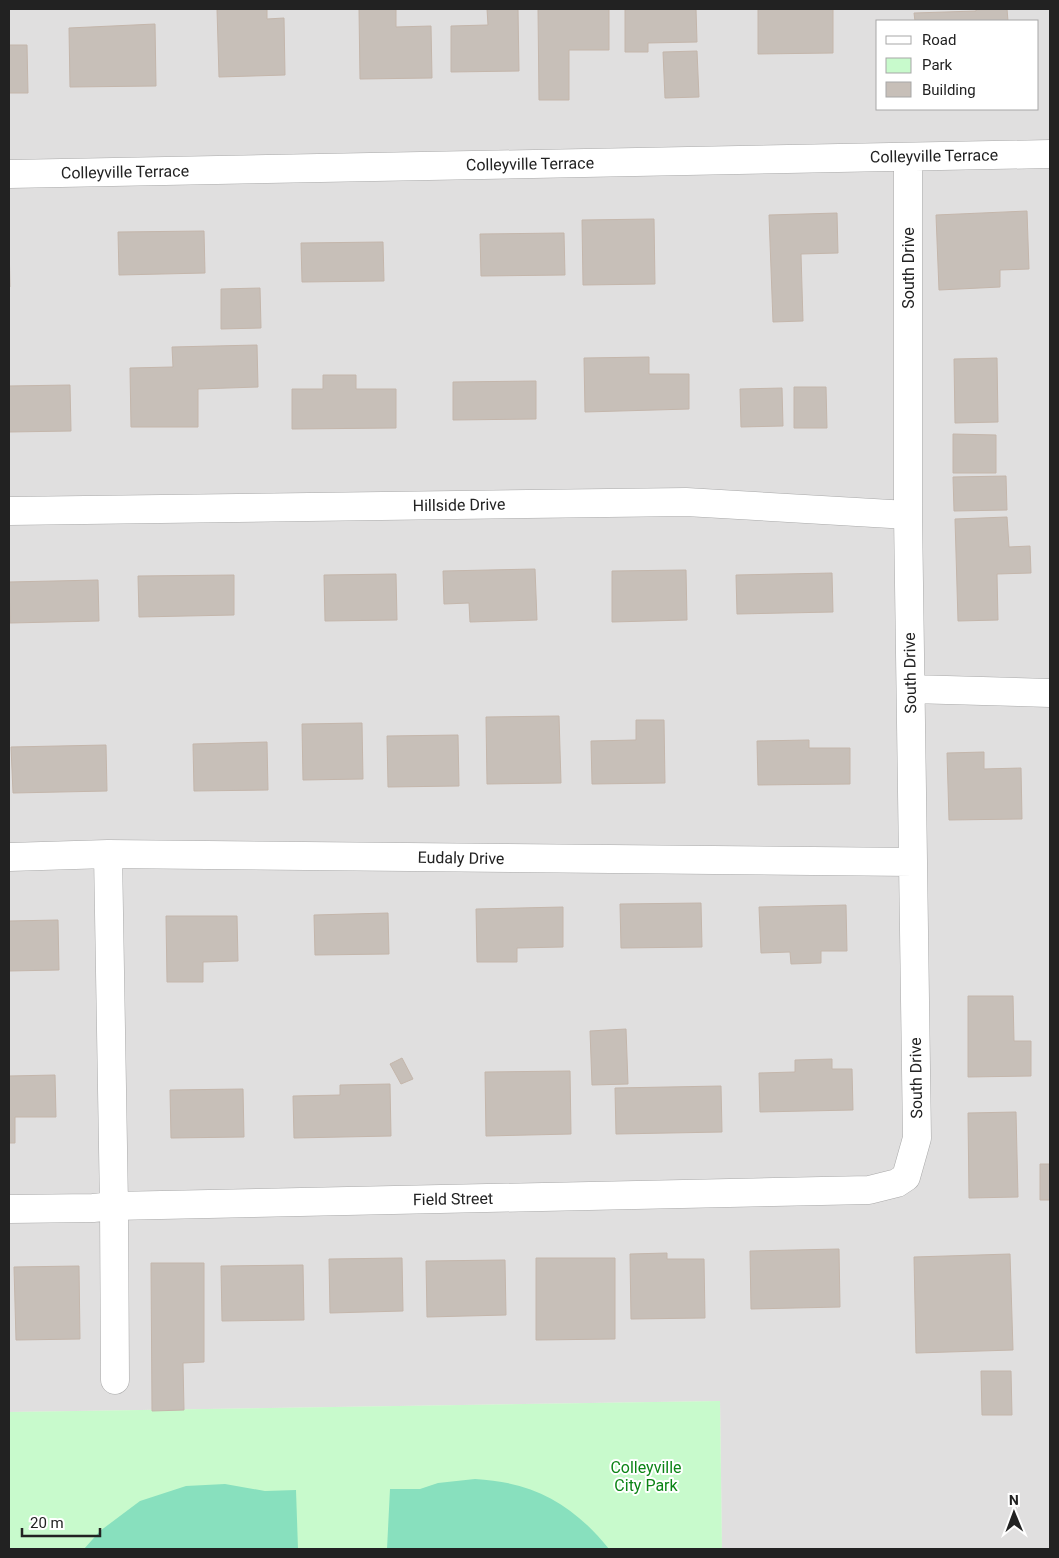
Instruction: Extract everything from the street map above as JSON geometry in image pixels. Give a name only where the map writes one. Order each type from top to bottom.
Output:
[{"type":"street","name":"Colleyville Terrace","points":[[9,174],[1050,154]]},
{"type":"street","name":"South Drive","points":[[897,1183],[906,1177],[917,1138],[908,515],[908,157]]},
{"type":"street","name":"Hillside Drive","points":[[9,511],[686,502],[908,515]]},
{"type":"street","points":[[911,689],[1050,693]]},
{"type":"street","points":[[108,854],[115,1380]]},
{"type":"street","name":"Eudaly Drive","points":[[9,857],[108,854],[913,862]]},
{"type":"street","name":"Field Street","points":[[9,1209],[870,1190],[897,1183]]},
{"type":"shaded area","points":[[9,9],[1050,9],[1050,1549],[722,1549],[720,1401],[9,1412]]},
{"type":"green space","name":"Colleyville City Park","points":[[720,1401],[722,1549],[9,1549],[9,1412]]},
{"type":"green space","points":[[475,1479],[515,1485],[550,1498],[581,1520],[609,1549],[387,1549],[390,1489],[420,1489],[438,1483]]},
{"type":"green space","points":[[225,1484],[265,1491],[296,1490],[298,1549],[84,1549],[100,1531],[140,1501],[186,1486]]},
{"type":"building","points":[[217,9],[267,9],[267,19],[284,18],[285,75],[219,77]]},
{"type":"building","points":[[359,9],[396,9],[396,27],[431,26],[432,78],[360,79]]},
{"type":"building","points":[[487,9],[518,9],[519,71],[451,72],[451,26],[488,25]]},
{"type":"building","points":[[538,9],[609,9],[609,50],[569,50],[569,100],[539,100]]},
{"type":"building","points":[[625,9],[696,9],[697,42],[648,43],[648,52],[625,52]]},
{"type":"building","points":[[758,9],[833,9],[833,53],[758,54]]},
{"type":"building","points":[[976,9],[1007,9],[1008,20],[915,20],[914,13],[976,11]]},
{"type":"building","points":[[155,24],[156,86],[70,87],[69,28]]},
{"type":"building","points":[[9,45],[27,45],[28,93],[9,93]]},
{"type":"building","points":[[697,51],[699,97],[665,98],[663,52]]},
{"type":"building","points":[[1027,211],[1029,269],[1000,270],[1000,287],[939,290],[936,215]]},
{"type":"building","points":[[837,213],[838,253],[801,254],[803,321],[773,322],[769,215]]},
{"type":"building","points":[[654,219],[655,284],[583,285],[582,220]]},
{"type":"building","points":[[204,231],[205,273],[119,275],[118,232]]},
{"type":"building","points":[[564,233],[565,275],[481,276],[480,234]]},
{"type":"building","points":[[9,242],[10,287],[9,287]]},
{"type":"building","points":[[383,242],[384,281],[302,282],[301,243]]},
{"type":"building","points":[[260,288],[261,328],[221,329],[221,289]]},
{"type":"building","points":[[257,345],[258,387],[198,389],[198,427],[131,427],[130,368],[173,367],[172,347]]},
{"type":"building","points":[[649,357],[649,374],[689,374],[689,409],[585,412],[584,358]]},
{"type":"building","points":[[997,358],[998,422],[955,423],[954,359]]},
{"type":"building","points":[[323,375],[356,375],[356,389],[396,389],[396,428],[292,429],[292,389],[323,389]]},
{"type":"building","points":[[536,381],[536,419],[453,420],[453,382]]},
{"type":"building","points":[[70,385],[71,431],[9,432],[9,386]]},
{"type":"building","points":[[794,387],[826,387],[827,428],[794,428]]},
{"type":"building","points":[[782,388],[783,426],[741,427],[740,389]]},
{"type":"building","points":[[953,434],[996,435],[996,473],[953,473]]},
{"type":"building","points":[[1006,476],[1007,510],[954,511],[953,477]]},
{"type":"building","points":[[1007,517],[1009,547],[1030,546],[1031,573],[997,574],[998,620],[958,621],[955,519]]},
{"type":"building","points":[[535,569],[537,620],[470,622],[469,603],[444,604],[443,571]]},
{"type":"building","points":[[686,570],[687,620],[612,622],[612,571]]},
{"type":"building","points":[[832,573],[833,612],[737,614],[736,575]]},
{"type":"building","points":[[396,574],[397,620],[325,621],[324,575]]},
{"type":"building","points":[[234,575],[234,615],[139,617],[138,576]]},
{"type":"building","points":[[98,580],[99,621],[10,623],[9,582]]},
{"type":"building","points":[[559,716],[561,783],[487,784],[486,717]]},
{"type":"building","points":[[636,720],[664,720],[665,783],[592,784],[591,741],[636,740]]},
{"type":"building","points":[[362,723],[363,779],[303,780],[302,724]]},
{"type":"building","points":[[458,735],[459,786],[388,787],[387,736]]},
{"type":"building","points":[[809,740],[809,748],[850,748],[850,784],[758,785],[757,741]]},
{"type":"building","points":[[267,742],[268,790],[194,791],[193,744]]},
{"type":"building","points":[[106,745],[107,791],[13,793],[11,747]]},
{"type":"building","points":[[984,752],[984,769],[1021,768],[1022,819],[949,820],[947,753]]},
{"type":"building","points":[[701,903],[702,947],[621,948],[620,904]]},
{"type":"building","points":[[846,905],[847,951],[821,951],[821,963],[791,964],[790,952],[761,953],[759,907]]},
{"type":"building","points":[[563,907],[563,947],[517,948],[517,962],[477,962],[476,909]]},
{"type":"building","points":[[388,913],[389,954],[315,955],[314,915]]},
{"type":"building","points":[[166,916],[237,916],[238,961],[203,962],[203,982],[167,982]]},
{"type":"building","points":[[58,920],[59,970],[9,971],[9,921]]},
{"type":"building","points":[[968,996],[1013,996],[1014,1041],[1031,1041],[1031,1076],[968,1077]]},
{"type":"building","points":[[626,1029],[628,1084],[592,1085],[590,1031]]},
{"type":"building","points":[[402,1058],[413,1079],[401,1084],[390,1064]]},
{"type":"building","points":[[832,1059],[832,1069],[852,1069],[853,1110],[760,1112],[759,1073],[795,1072],[795,1060]]},
{"type":"building","points":[[570,1071],[571,1134],[486,1136],[485,1072]]},
{"type":"building","points":[[55,1075],[56,1117],[15,1117],[15,1143],[9,1143],[9,1076]]},
{"type":"building","points":[[390,1084],[391,1136],[294,1138],[293,1096],[340,1095],[340,1085]]},
{"type":"building","points":[[721,1086],[722,1132],[616,1134],[615,1088]]},
{"type":"building","points":[[243,1089],[244,1137],[171,1138],[170,1090]]},
{"type":"building","points":[[1016,1112],[1018,1197],[969,1198],[968,1113]]},
{"type":"building","points":[[1040,1164],[1050,1164],[1050,1200],[1040,1200]]},
{"type":"building","points":[[839,1249],[840,1307],[751,1309],[750,1251]]},
{"type":"building","points":[[667,1253],[667,1259],[704,1259],[705,1318],[631,1319],[630,1254]]},
{"type":"building","points":[[1010,1254],[1013,1350],[916,1353],[914,1257]]},
{"type":"building","points":[[402,1258],[403,1311],[330,1313],[329,1259]]},
{"type":"building","points":[[536,1258],[615,1258],[615,1339],[536,1340]]},
{"type":"building","points":[[505,1260],[506,1315],[427,1317],[426,1261]]},
{"type":"building","points":[[151,1263],[204,1263],[204,1362],[183,1363],[184,1410],[152,1411]]},
{"type":"building","points":[[303,1265],[304,1320],[222,1321],[221,1266]]},
{"type":"building","points":[[79,1266],[80,1339],[16,1340],[14,1267]]},
{"type":"building","points":[[981,1371],[1011,1371],[1012,1415],[982,1415]]}]
